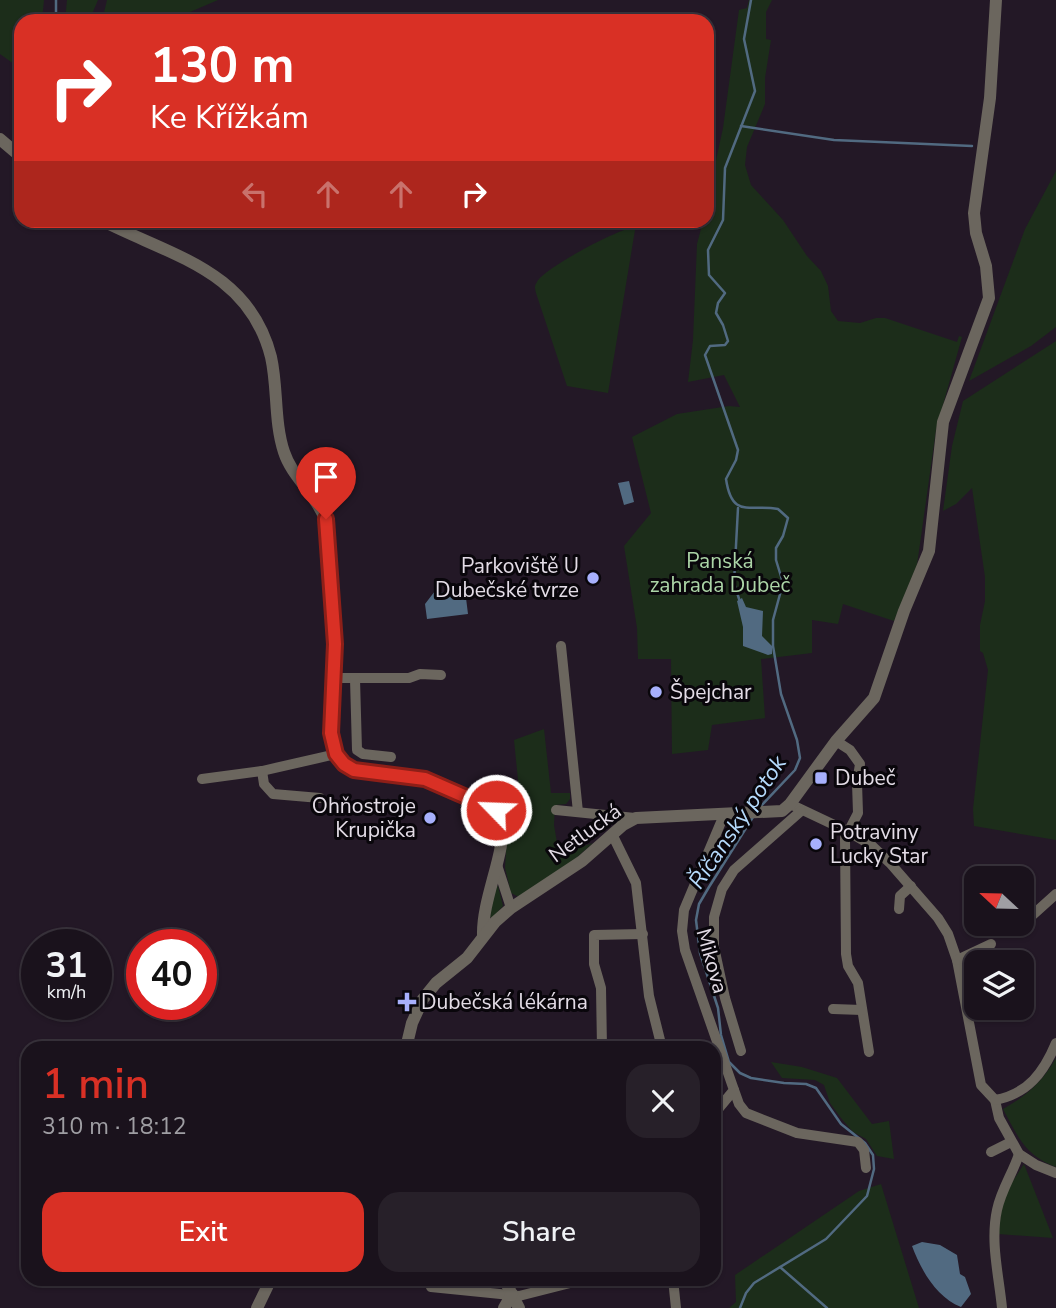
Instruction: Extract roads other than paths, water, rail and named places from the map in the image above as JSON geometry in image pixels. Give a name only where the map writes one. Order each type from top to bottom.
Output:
[{"type":"street","points":[[996,0],[990,98],[974,213],[976,233],[986,266],[989,298],[943,422],[933,528],[926,561],[904,611],[874,698],[836,741],[796,808],[847,831],[878,852],[938,918],[948,934],[957,960],[981,1085],[995,1100],[999,1118],[1019,1154],[1036,1166],[1056,1173]]},
{"type":"street","points":[[0,139],[14,150]]},
{"type":"street","points":[[118,228],[213,273],[233,289],[249,307],[261,328],[271,358],[284,452],[326,519],[335,678],[331,733],[336,754],[344,764],[354,770],[425,779],[492,806],[500,814],[502,820],[496,862],[484,908],[483,935]]},
{"type":"street","points":[[561,646],[578,812]]},
{"type":"street","points":[[335,678],[441,675]]},
{"type":"street","points":[[355,678],[357,750],[363,754],[391,757]]},
{"type":"street","points":[[836,741],[850,750],[860,764],[857,783],[858,813],[845,838],[847,961],[858,983],[869,1052]]},
{"type":"street","points":[[202,779],[262,771],[336,754]]},
{"type":"street","points":[[262,771],[264,784],[273,794],[320,798]]},
{"type":"street","name":"Netlucká","points":[[407,1041],[428,992],[467,958],[483,935],[511,908],[582,861],[612,834],[636,818],[774,812],[796,808]]},
{"type":"street","name":"Mikova","points":[[741,1051],[725,998],[714,947],[714,916],[722,889],[734,870],[796,808]]},
{"type":"street","points":[[556,810],[636,818]]},
{"type":"street","name":"Mikova","points":[[717,1041],[685,950],[682,931],[684,910],[723,815]]},
{"type":"street","points":[[612,834],[636,883],[649,996],[660,1041]]},
{"type":"street","points":[[496,862],[511,908]]},
{"type":"street","points":[[899,909],[900,896],[911,886]]},
{"type":"street","points":[[1034,912],[1056,894]]},
{"type":"street","points":[[602,1041],[601,988],[594,964],[594,935],[643,934]]},
{"type":"street","points":[[957,960],[991,944]]},
{"type":"street","points":[[833,1009],[862,1010]]},
{"type":"street","points":[[995,1100],[1024,1090],[1037,1079],[1048,1063],[1056,1043]]},
{"type":"street","name":"Mikova","points":[[721,1053],[739,1104],[746,1113],[797,1133],[858,1142],[864,1150],[866,1168]]},
{"type":"street","points":[[721,1106],[734,1090]]},
{"type":"street","points":[[991,1152],[1011,1142]]},
{"type":"street","points":[[1002,1308],[993,1235],[997,1209],[1019,1154]]},
{"type":"street","points":[[257,1308],[268,1286]]},
{"type":"street","points":[[508,1286],[519,1308]]},
{"type":"street","points":[[431,1287],[519,1296],[558,1286]]},
{"type":"street","points":[[674,1286],[676,1308]]},
{"type":"street","points":[[504,1308],[512,1294]]},
{"type":"water","points":[[629,481],[634,502],[624,505],[618,483]]},
{"type":"water","points":[[465,590],[468,614],[427,619],[425,604],[435,591],[446,593]]},
{"type":"water","points":[[742,598],[746,607],[763,611],[762,636],[772,646],[772,654],[743,646],[743,627],[737,601]]},
{"type":"water","points":[[922,1242],[940,1245],[957,1255],[960,1274],[965,1277],[971,1294],[961,1307],[944,1297],[925,1273],[912,1246]]},
{"type":"waterway","points":[[56,0],[56,14]]},
{"type":"waterway","name":"Říčanský potok","points":[[751,0],[744,39],[755,91],[725,168],[723,220],[708,250],[709,275],[725,293],[718,303],[716,313],[728,341],[725,345],[710,346],[705,355],[738,450],[726,479],[733,500],[743,507],[778,509],[788,518],[776,548],[776,560],[783,583],[773,620],[773,646],[781,694],[797,740],[800,758],[795,770],[761,806]]},
{"type":"waterway","points":[[741,126],[834,140],[972,146]]},
{"type":"waterway","points":[[738,508],[734,583],[740,602]]},
{"type":"waterway","name":"Říčanský potok","points":[[740,1308],[754,1283],[826,1239],[867,1196],[874,1169],[873,1155],[865,1143],[841,1124],[816,1088],[806,1084],[751,1078],[740,1073],[729,1062],[721,1035],[718,1008],[700,953],[696,920],[699,904],[753,817]]},
{"type":"waterway","points":[[780,1267],[827,1308]]},
{"type":"place","name":"Parkoviště U Dubečské tvrze","points":[[593,578]]},
{"type":"place","name":"Špejchar","points":[[656,692]]},
{"type":"place","name":"Dubeč","points":[[821,778]]},
{"type":"place","name":"Ohňostroje Krupička","points":[[430,818]]},
{"type":"place","name":"Potraviny Lucky Star","points":[[816,844]]},
{"type":"place","name":"Dubečská lékárna","points":[[407,1002]]},
{"type":"park label","name":"Panská zahrada Dubeč","points":[[720,573]]}]
